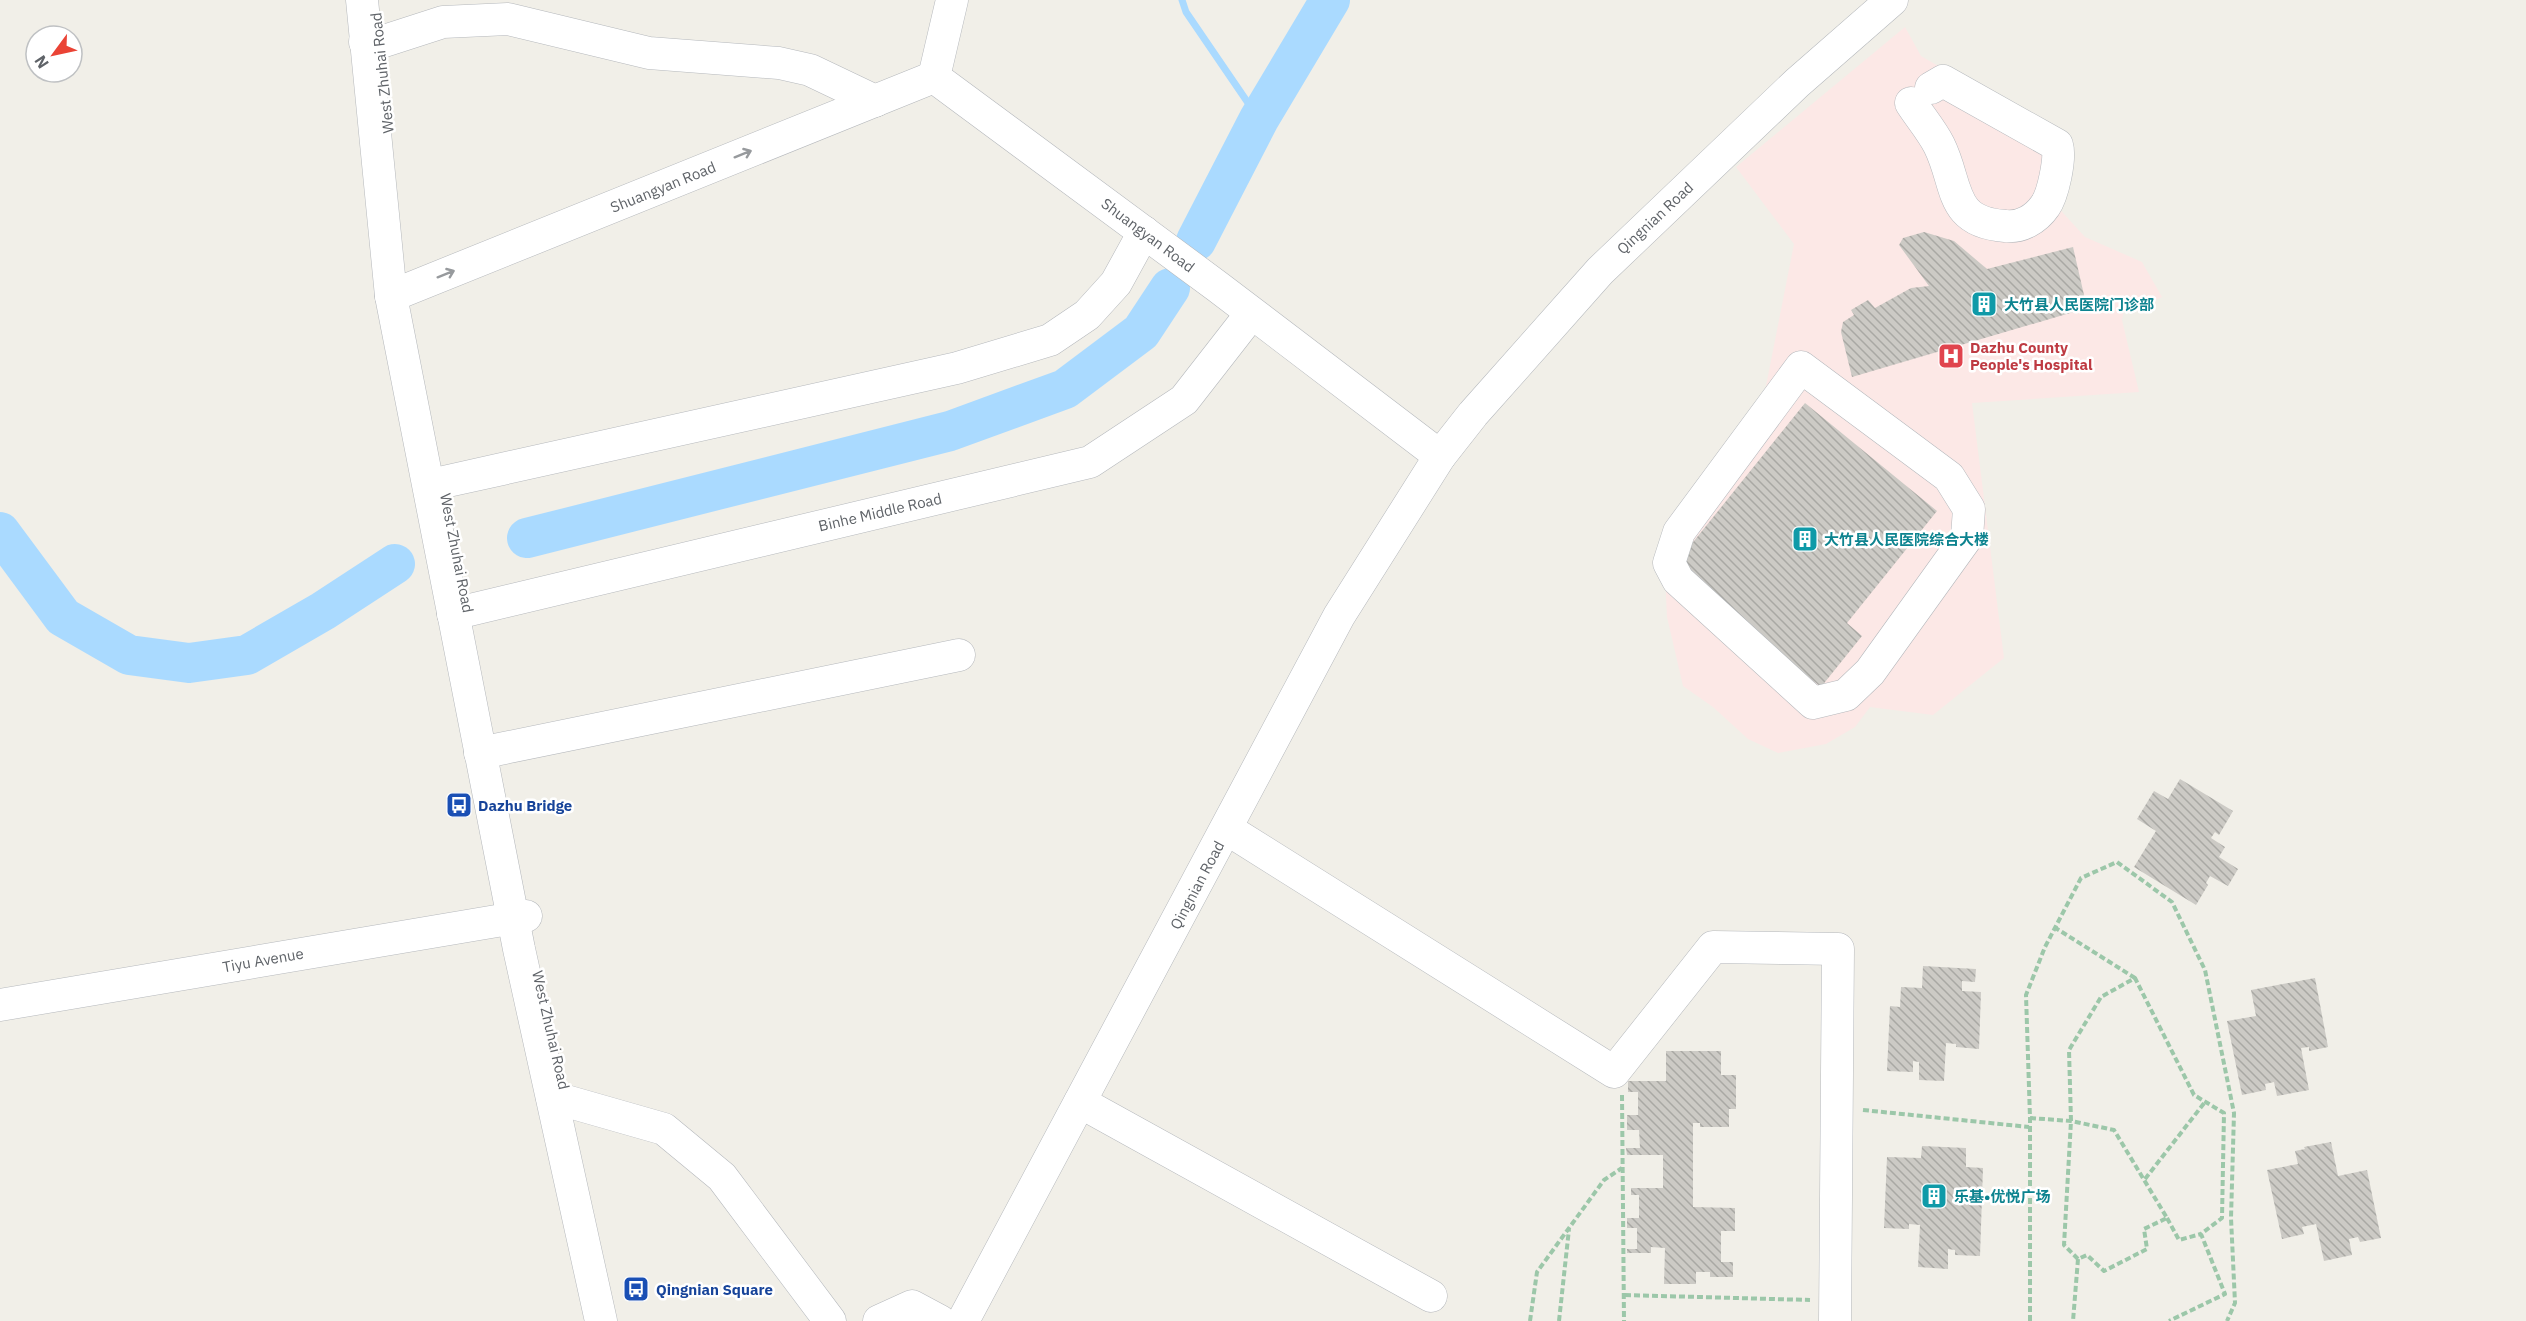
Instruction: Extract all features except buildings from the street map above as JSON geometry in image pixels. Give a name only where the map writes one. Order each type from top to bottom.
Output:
[{"type":"street","name":"West Zhuhai Road","points":[[362,0],[372,42],[398,294],[520,917],[560,1099],[614,1321]]},
{"type":"street","name":"West Zhuhai Road","points":[[372,42],[375,0]]},
{"type":"street","points":[[934,77],[952,0]]},
{"type":"street","name":"Qingnian Road","points":[[963,1321],[1339,616],[1440,456],[1473,414],[1600,271],[1797,83],[1892,0]]},
{"type":"street","points":[[372,42],[443,22],[508,19],[649,53],[779,63],[810,70],[875,101]]},
{"type":"street","name":"Shuangyan Road","points":[[398,294],[934,77],[1218,287],[1251,314]]},
{"type":"street","points":[[1943,81],[2057,145],[2060,154],[2047,203],[2040,212],[2027,223],[2010,227],[1986,225],[1966,213],[1954,193],[1921,95],[1943,81]]},
{"type":"street","points":[[436,483],[957,368],[1050,340],[1087,315],[1116,283],[1144,232]]},
{"type":"street","points":[[1251,314],[1440,456]]},
{"type":"street","name":"Binhe Middle Road","points":[[460,612],[1090,462],[1184,400],[1251,314]]},
{"type":"street","points":[[1801,367],[1949,477],[1969,509],[1967,537],[1870,672],[1846,694],[1813,703],[1678,580],[1669,563],[1679,532],[1801,367]]},
{"type":"street","points":[[486,751],[959,655]]},
{"type":"street","points":[[1227,829],[1614,1072],[1713,947],[1838,949],[1835,1311]]},
{"type":"street","name":"Tiyu Avenue","points":[[0,1005],[520,917]]},
{"type":"street","name":"West Zhuhai Road","points":[[560,1099],[601,1321]]},
{"type":"street","name":"West Zhuhai Road","points":[[560,1099],[664,1129],[714,1170],[722,1177],[830,1321]]},
{"type":"street","points":[[1080,1102],[1431,1296]]},
{"type":"street","points":[[879,1321],[912,1306],[940,1321]]},
{"type":"path","points":[[2030,1321],[2030,1118],[2026,995],[2054,927],[2081,878],[2117,862],[2172,902],[2205,970],[2234,1113],[2231,1218],[2235,1303],[2227,1321]]},
{"type":"path","points":[[2054,927],[2135,978],[2194,1095],[2224,1113],[2234,1113]]},
{"type":"path","points":[[2073,1321],[2078,1259],[2064,1245],[2071,1121],[2069,1050],[2101,997],[2135,978]]},
{"type":"path","points":[[1622,1091],[1624,1321]]},
{"type":"path","points":[[2145,1179],[2205,1101]]},
{"type":"path","points":[[1836,1107],[2029,1127]]},
{"type":"path","points":[[2222,1218],[2224,1113]]},
{"type":"path","points":[[2030,1118],[2071,1121],[2114,1130],[2179,1240],[2200,1234],[2222,1218],[2231,1218]]},
{"type":"path","points":[[1530,1321],[1538,1272],[1604,1180],[1623,1167]]},
{"type":"path","points":[[2078,1259],[2087,1255],[2104,1271],[2147,1249],[2144,1229],[2167,1218]]},
{"type":"path","points":[[1559,1321],[1569,1229]]},
{"type":"path","points":[[2169,1321],[2225,1294],[2200,1234]]},
{"type":"path","points":[[1625,1295],[1835,1311]]},
{"type":"shaded area","name":"Dazhu County People's Hospital","points":[[1905,27],[1921,56],[2070,142],[2053,202],[2085,237],[2142,262],[2162,297],[2136,309],[2125,303],[2122,320],[2139,392],[1972,403],[2004,658],[1933,715],[1870,707],[1855,727],[1826,744],[1778,753],[1748,739],[1713,707],[1683,686],[1667,617],[1663,534],[1763,401],[1794,244],[1736,167]]},
{"type":"waterway","points":[[1182,0],[1186,12],[1259,119]]},
{"type":"waterway","points":[[1196,241],[1259,119],[1330,0]]},
{"type":"waterway","points":[[527,538],[950,431],[1065,389],[1141,332],[1170,288]]},
{"type":"waterway","points":[[0,532],[63,617],[129,655],[189,663],[247,655],[323,611],[395,564]]},
{"type":"place","name":"大竹县人民医院门诊部","points":[[1984,304]]},
{"type":"place","name":"Dazhu County People's Hospital","points":[[1951,356]]},
{"type":"place","name":"大竹县人民医院综合大楼","points":[[1805,539]]},
{"type":"place","name":"Dazhu Bridge","points":[[459,805]]},
{"type":"place","name":"乐基•优悦广场","points":[[1934,1196]]},
{"type":"place","name":"Qingnian Square","points":[[636,1289]]}]
